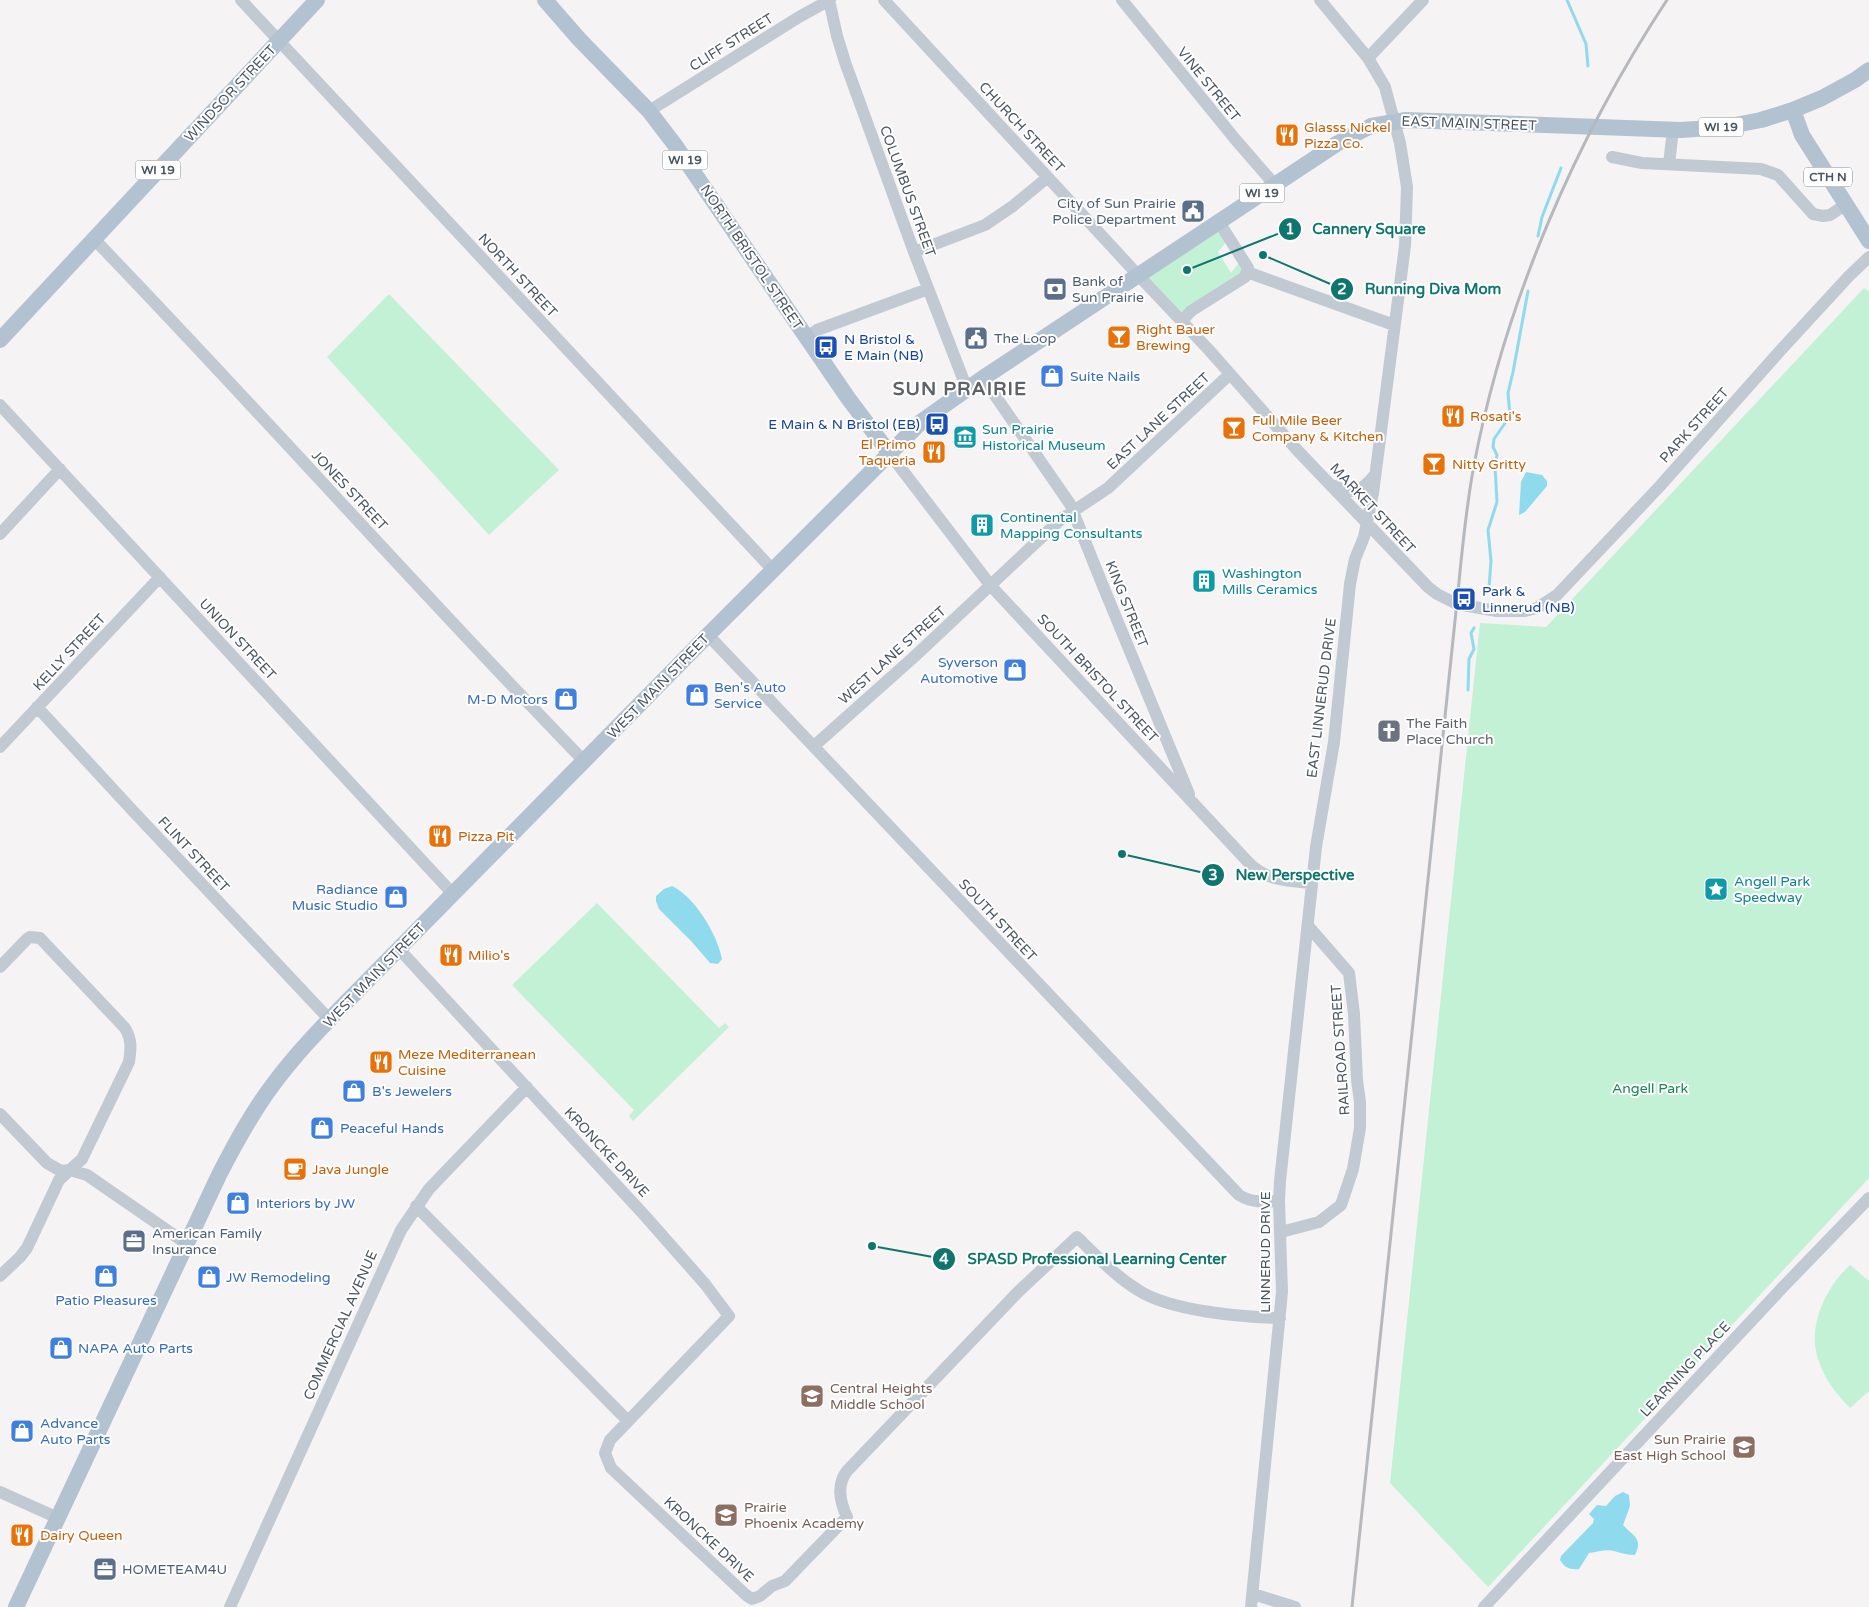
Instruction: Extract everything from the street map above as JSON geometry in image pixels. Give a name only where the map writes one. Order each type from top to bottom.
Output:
[{"type":"main road","name":"WINDSOR STREET","points":[[0,340],[317,0]]},
{"type":"main road","name":"NORTH BRISTOL STREET","points":[[545,0],[579,39],[649,111],[720,209],[806,336],[890,454]]},
{"type":"main road","name":"EAST MAIN STREET","points":[[890,454],[922,421],[983,378],[1138,276],[1222,227],[1275,185],[1338,143],[1372,126],[1393,121],[1438,120],[1673,130],[1725,127],[1761,120],[1793,110],[1822,98],[1869,70]]},
{"type":"main road","name":"CTH N","points":[[1793,110],[1802,135],[1869,241]]},
{"type":"main road","name":"WEST MAIN STREET","points":[[16,1607],[235,1143],[273,1084],[330,1020],[399,949],[708,635],[890,454]]},
{"type":"street","name":"NORTH STREET","points":[[241,0],[773,570]]},
{"type":"street","name":"CLIFF STREET","points":[[649,111],[798,17],[829,0]]},
{"type":"street","name":"COLUMBUS STREET","points":[[829,0],[845,62],[914,252],[967,389]]},
{"type":"street","name":"CHURCH STREET","points":[[884,0],[1138,276]]},
{"type":"street","name":"VINE STREET","points":[[1122,0],[1235,139],[1275,185]]},
{"type":"street","name":"EAST LINNERUD DRIVE","points":[[1309,927],[1312,883],[1321,813],[1334,742],[1350,584],[1355,559],[1366,523],[1391,366],[1394,325],[1405,246],[1407,187],[1400,143],[1385,87],[1368,58],[1320,0]]},
{"type":"street","points":[[1368,58],[1423,0]]},
{"type":"street","points":[[1669,164],[1673,130]]},
{"type":"street","points":[[1612,157],[1642,163],[1766,170],[1778,176],[1813,214],[1830,215],[1845,205]]},
{"type":"street","points":[[914,252],[985,225],[1013,206],[1048,177]]},
{"type":"street","points":[[1222,227],[1247,269],[1394,325]]},
{"type":"street","name":"JONES STREET","points":[[94,239],[516,691],[584,761]]},
{"type":"street","name":"PARK STREET","points":[[1537,608],[1557,595],[1565,587],[1660,486],[1849,276],[1869,257]]},
{"type":"street","points":[[1182,321],[1191,312],[1245,278],[1247,269]]},
{"type":"street","name":"MARKET STREET","points":[[1138,276],[1182,321],[1366,523],[1437,594],[1447,600],[1467,607],[1486,610],[1512,611],[1537,608]]},
{"type":"street","points":[[806,336],[928,289]]},
{"type":"street","name":"EAST LANE STREET","points":[[991,586],[1073,510],[1114,482],[1230,374]]},
{"type":"street","name":"KING STREET","points":[[983,378],[1051,475],[1073,510],[1106,595],[1192,801]]},
{"type":"street","name":"UNION STREET","points":[[0,405],[453,894]]},
{"type":"street","name":"SOUTH BRISTOL STREET","points":[[890,454],[991,586],[1257,871],[1277,880],[1312,883]]},
{"type":"street","points":[[0,534],[60,470]]},
{"type":"street","points":[[1328,482],[1351,492],[1365,486],[1375,475]]},
{"type":"street","name":"KELLY STREET","points":[[0,747],[160,577]]},
{"type":"street","name":"WEST LANE STREET","points":[[814,746],[991,586]]},
{"type":"street","name":"SOUTH STREET","points":[[708,635],[1239,1195],[1247,1200],[1256,1202],[1279,1201]]},
{"type":"street","name":"FLINT STREET","points":[[38,707],[140,819],[330,1020]]},
{"type":"street","name":"LINNERUD DRIVE","points":[[1252,1601],[1282,1292],[1279,1201],[1309,927]]},
{"type":"street","name":"RAILROAD STREET","points":[[1281,1232],[1319,1222],[1341,1205],[1353,1169],[1360,1128],[1354,1014],[1349,973],[1309,927]]},
{"type":"street","points":[[0,967],[26,939],[32,937],[40,938],[70,967],[125,1028],[130,1036],[131,1044],[128,1062],[82,1159],[59,1180],[27,1248],[0,1276]]},
{"type":"street","name":"KRONCKE DRIVE","points":[[399,949],[706,1284],[729,1316],[610,1440],[605,1453],[611,1468],[752,1599],[760,1596],[772,1586],[786,1580],[847,1517],[842,1506],[840,1487],[847,1470],[1020,1291],[1077,1237],[1129,1285],[1152,1298],[1184,1308],[1280,1318]]},
{"type":"street","name":"COMMERCIAL AVENUE","points":[[230,1607],[391,1248],[416,1206],[429,1189],[526,1087]]},
{"type":"street","points":[[0,1114],[47,1163],[60,1171],[70,1170],[87,1174],[187,1244]]},
{"type":"street","name":"LEARNING PLACE","points":[[1484,1607],[1869,1198]]},
{"type":"street","points":[[416,1206],[628,1421]]},
{"type":"street","points":[[0,1492],[58,1518]]},
{"type":"street","points":[[1252,1601],[1295,1607]]},
{"type":"green space","points":[[1219,222],[1229,238],[1218,252],[1231,273],[1242,259],[1248,268],[1182,321],[1138,275]]},
{"type":"green space","name":"Angell Park","points":[[1864,288],[1869,291],[1869,1178],[1488,1587],[1390,1483],[1480,623],[1546,627]]},
{"type":"green space","points":[[389,294],[559,470],[489,535],[327,357]]},
{"type":"green space","points":[[597,903],[719,1028],[725,1023],[729,1027],[633,1121],[629,1116],[634,1110],[512,985]]},
{"type":"green space","points":[[1850,1265],[1869,1281],[1869,1391],[1850,1408],[1835,1391],[1824,1373],[1815,1346],[1815,1333],[1817,1321],[1826,1296],[1833,1284]]},
{"type":"water","points":[[1526,472],[1542,475],[1547,481],[1547,486],[1525,512],[1519,515],[1521,482]]},
{"type":"water","points":[[672,886],[681,891],[704,917],[722,959],[718,964],[710,963],[659,909],[656,896],[664,889]]},
{"type":"water","points":[[1623,1492],[1629,1495],[1630,1506],[1623,1525],[1638,1541],[1635,1555],[1608,1550],[1589,1553],[1579,1569],[1566,1567],[1560,1560],[1561,1556],[1593,1523],[1594,1519],[1589,1514],[1597,1505],[1606,1506],[1615,1496]]},
{"type":"waterway","points":[[1567,0],[1586,44],[1588,66]]},
{"type":"waterway","points":[[1538,236],[1542,217],[1561,168]]},
{"type":"waterway","points":[[1489,588],[1491,561],[1488,530],[1497,502],[1495,466],[1497,455],[1493,447],[1494,439],[1510,416],[1508,393],[1528,291]]},
{"type":"waterway","points":[[1468,690],[1469,659],[1474,649],[1471,633],[1474,628]]},
{"type":"railway","points":[[1352,1607],[1463,544],[1474,465],[1487,404],[1504,343],[1548,223],[1574,165],[1603,108],[1667,0]]},
{"type":"place","name":"Glasss Nickel Pizza Co.","points":[[1287,135]]},
{"type":"place","name":"City of Sun Prairie Police Department","points":[[1193,211]]},
{"type":"place","name":"Running Diva Mom","points":[[1263,255]]},
{"type":"place","name":"Cannery Square","points":[[1187,270]]},
{"type":"place","name":"Bank of Sun Prairie","points":[[1055,289]]},
{"type":"place","name":"Right Bauer Brewing","points":[[1119,337]]},
{"type":"place","name":"The Loop","points":[[976,338]]},
{"type":"place","name":"N Bristol & E Main (NB)","points":[[826,347]]},
{"type":"place","name":"Suite Nails","points":[[1052,376]]},
{"type":"place","name":"Rosati's","points":[[1453,416]]},
{"type":"place","name":"E Main & N Bristol (EB)","points":[[937,424]]},
{"type":"place","name":"Full Mile Beer Company & Kitchen","points":[[1234,428]]},
{"type":"place","name":"Sun Prairie Historical Museum","points":[[965,437]]},
{"type":"place","name":"El Primo Taqueria","points":[[934,452]]},
{"type":"place","name":"Nitty Gritty","points":[[1434,464]]},
{"type":"place","name":"Continental Mapping Consultants","points":[[982,525]]},
{"type":"place","name":"Washington Mills Ceramics","points":[[1204,581]]},
{"type":"place","name":"Park & Linnerud (NB)","points":[[1464,599]]},
{"type":"place","name":"Syverson Automotive","points":[[1015,670]]},
{"type":"place","name":"Ben's Auto Service","points":[[697,695]]},
{"type":"place","name":"M-D Motors","points":[[566,699]]},
{"type":"place","name":"The Faith Place Church","points":[[1389,731]]},
{"type":"place","name":"Pizza Pit","points":[[440,836]]},
{"type":"place","name":"New Perspective","points":[[1122,854]]},
{"type":"place","name":"Angell Park Speedway","points":[[1716,889]]},
{"type":"place","name":"Radiance Music Studio","points":[[396,897]]},
{"type":"place","name":"Milio's","points":[[451,955]]},
{"type":"place","name":"Meze Mediterranean Cuisine","points":[[381,1062]]},
{"type":"place","name":"B's Jewelers","points":[[354,1091]]},
{"type":"place","name":"Peaceful Hands","points":[[322,1128]]},
{"type":"place","name":"Java Jungle","points":[[295,1169]]},
{"type":"place","name":"Interiors by JW","points":[[238,1203]]},
{"type":"place","name":"American Family Insurance","points":[[134,1241]]},
{"type":"place","name":"SPASD Professional Learning Center","points":[[872,1246]]},
{"type":"place","name":"Patio Pleasures","points":[[106,1276]]},
{"type":"place","name":"JW Remodeling","points":[[209,1277]]},
{"type":"place","name":"NAPA Auto Parts","points":[[61,1348]]},
{"type":"place","name":"Central Heights Middle School","points":[[812,1396]]},
{"type":"place","name":"Advance Auto Parts","points":[[22,1431]]},
{"type":"place","name":"Sun Prairie East High School","points":[[1744,1447]]},
{"type":"place","name":"Prairie Phoenix Academy","points":[[726,1515]]},
{"type":"place","name":"Dairy Queen","points":[[22,1535]]},
{"type":"place","name":"HOMETEAM4U","points":[[105,1569]]},
{"type":"district","name":"SUN PRAIRIE","points":[[960,388]]}]
